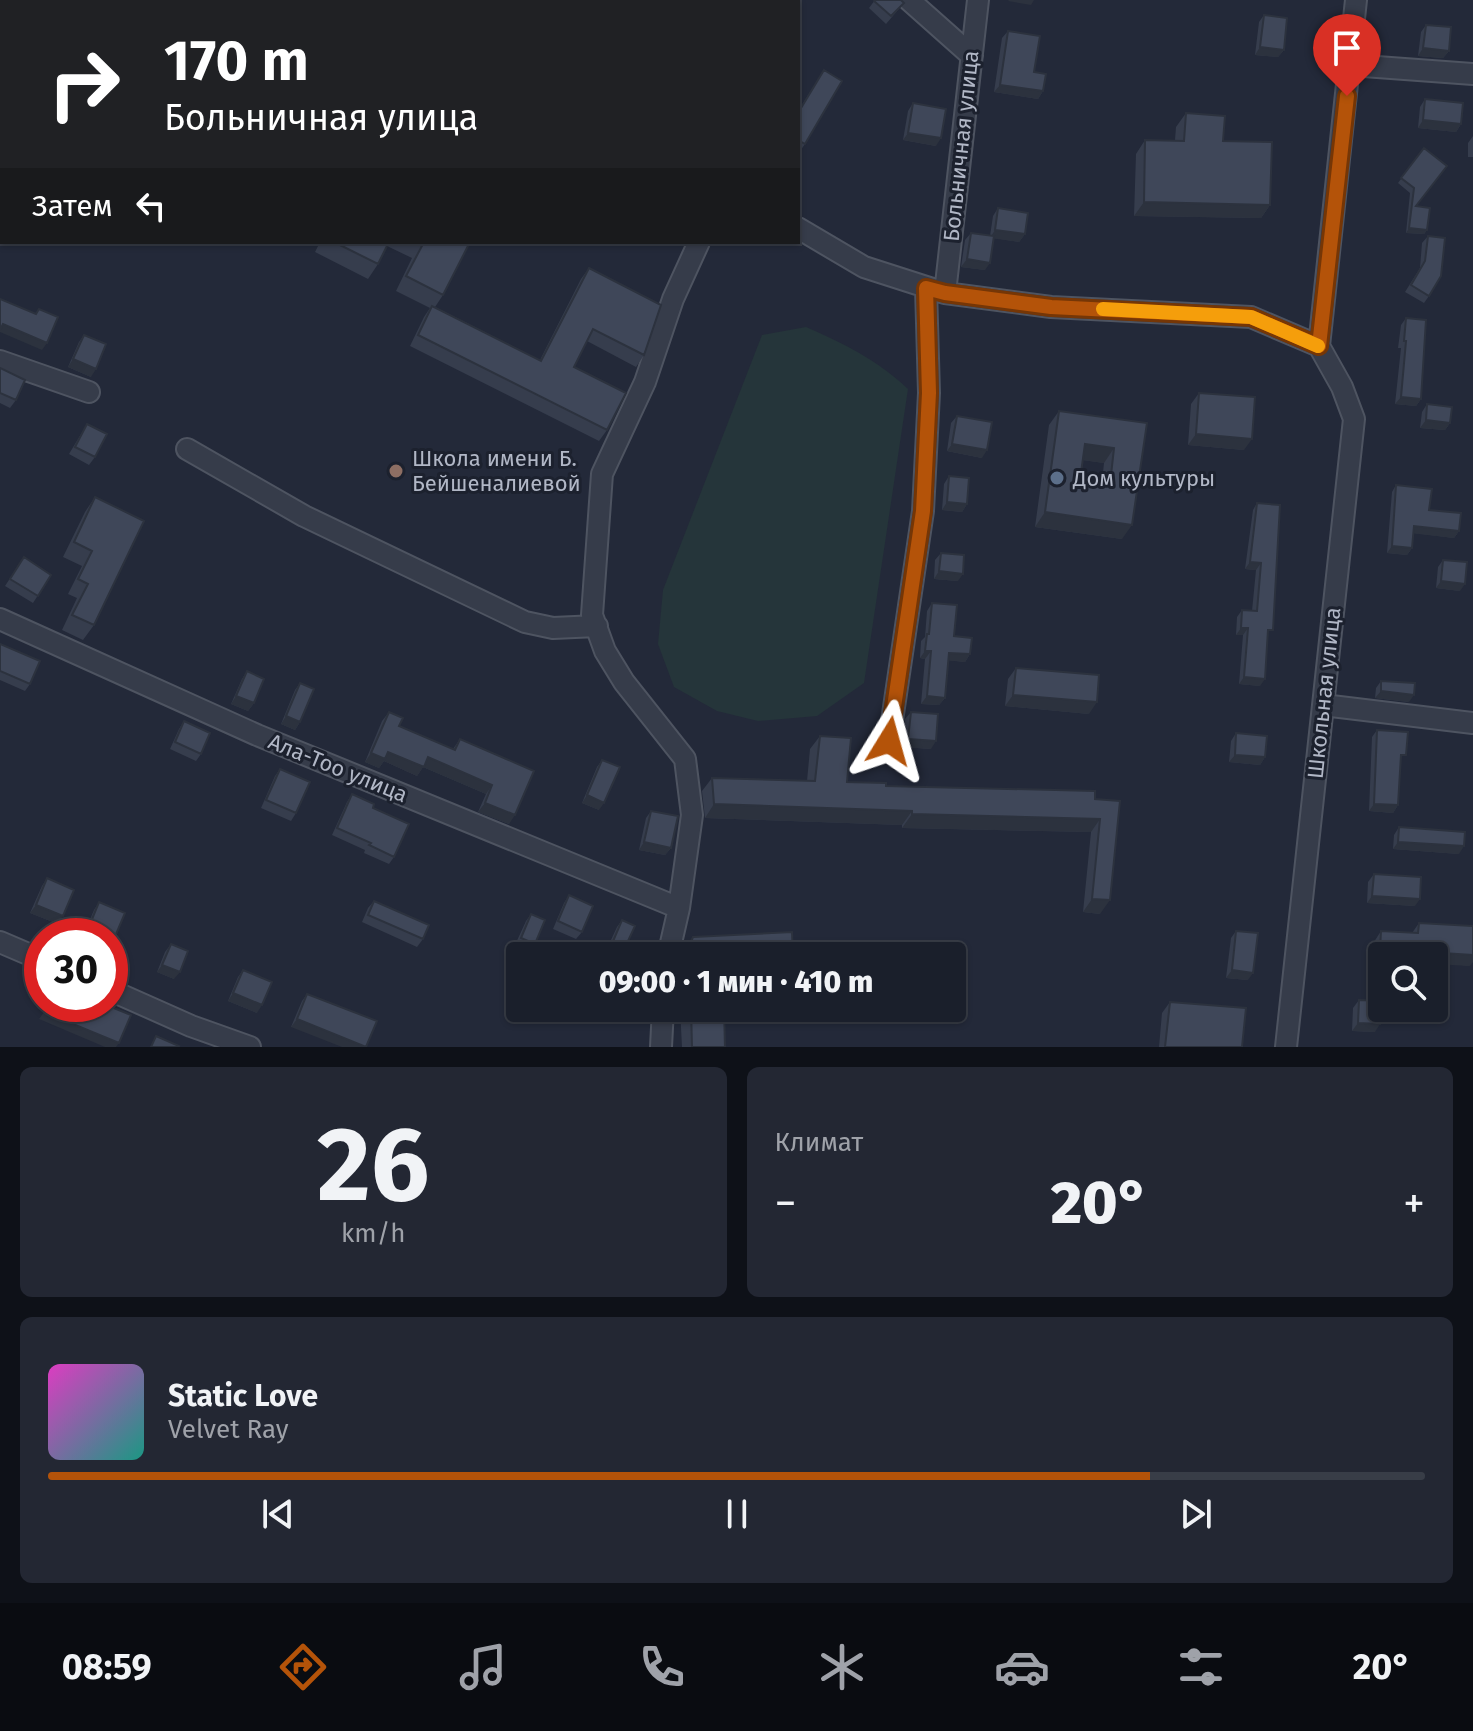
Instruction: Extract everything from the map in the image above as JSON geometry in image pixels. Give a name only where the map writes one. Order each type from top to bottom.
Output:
[{"type":"street","points":[[909,0],[972,56]]},
{"type":"street","name":"Больничная улица","points":[[889,741],[923,511],[935,290],[978,0]]},
{"type":"street","points":[[800,229],[864,267],[935,290],[1051,307],[1251,317],[1319,346],[1356,0]]},
{"type":"street","points":[[1350,65],[1473,74]]},
{"type":"street","points":[[671,942],[692,815],[685,759],[624,682],[605,651],[592,615],[602,474],[645,382],[673,299],[698,244]]},
{"type":"street","name":"Школьная улица","points":[[1286,1047],[1354,419],[1342,387],[1319,346]]},
{"type":"street","points":[[0,361],[89,392]]},
{"type":"street","points":[[187,449],[304,516],[525,622],[553,628],[597,626]]},
{"type":"street","name":"Ала-Тоо улица","points":[[0,619],[257,735],[679,908]]},
{"type":"street","points":[[1323,705],[1473,723]]},
{"type":"street","points":[[0,942],[24,952]]},
{"type":"street","points":[[128,998],[191,1026],[250,1047]]},
{"type":"street","points":[[661,1047],[662,1022]]},
{"type":"shaded area","points":[[806,327],[860,354],[908,389],[864,683],[817,716],[758,721],[717,711],[674,687],[658,644],[663,590],[762,335]]},
{"type":"building","points":[[875,0],[901,0],[904,3],[891,16]]},
{"type":"building","points":[[1264,15],[1287,18],[1284,50],[1260,47]]},
{"type":"building","points":[[1426,25],[1451,27],[1449,51],[1423,48]]},
{"type":"building","points":[[1008,31],[1040,36],[1034,72],[1046,74],[1043,91],[1000,85]]},
{"type":"building","points":[[824,70],[842,81],[805,144],[800,141],[800,110]]},
{"type":"building","points":[[1425,99],[1463,103],[1461,124],[1423,120]]},
{"type":"building","points":[[913,103],[946,109],[941,138],[908,133]]},
{"type":"building","points":[[1186,113],[1225,116],[1223,141],[1272,142],[1270,205],[1144,202],[1145,140],[1184,141]]},
{"type":"building","points":[[1424,148],[1447,166],[1416,206],[1430,208],[1427,230],[1409,228],[1414,188],[1401,178]]},
{"type":"building","points":[[998,208],[1028,213],[1025,234],[995,230]]},
{"type":"building","points":[[971,233],[994,236],[990,263],[967,259]]},
{"type":"building","points":[[1428,236],[1445,238],[1441,276],[1429,296],[1411,285],[1425,261]]},
{"type":"building","points":[[338,244],[388,244],[378,264]]},
{"type":"building","points":[[423,244],[469,244],[443,295],[406,276]]},
{"type":"building","points":[[589,268],[661,305],[644,355],[593,329],[574,367],[626,393],[607,430],[418,335],[432,306],[541,361]]},
{"type":"building","points":[[0,299],[36,314],[39,309],[58,317],[47,343],[3,324],[0,330]]},
{"type":"building","points":[[1406,318],[1426,320],[1421,399],[1401,397]]},
{"type":"building","points":[[84,335],[106,344],[96,369],[73,359]]},
{"type":"building","points":[[0,368],[25,380],[16,400],[0,393]]},
{"type":"building","points":[[1199,393],[1255,397],[1252,439],[1196,434]]},
{"type":"building","points":[[1427,404],[1452,407],[1450,423],[1426,420]]},
{"type":"building","name":"Дом культуры","points":[[1059,411],[1147,423],[1132,525],[1045,512]],"holes":[[[1085,444],[1114,448],[1110,484],[1080,480]]]},
{"type":"building","points":[[957,416],[992,422],[987,450],[952,444]]},
{"type":"building","points":[[87,424],[107,434],[95,457],[75,447]]},
{"type":"building","points":[[949,476],[969,478],[967,504],[947,502]]},
{"type":"building","points":[[1396,485],[1432,489],[1429,510],[1461,513],[1459,531],[1414,526],[1412,548],[1392,546]]},
{"type":"building","points":[[95,497],[144,521],[94,625],[72,615],[88,584],[78,579],[92,551],[74,542]]},
{"type":"building","points":[[1257,503],[1280,505],[1273,630],[1268,630],[1265,679],[1244,677],[1248,628],[1241,628],[1242,610],[1257,611],[1261,563],[1250,562]]},
{"type":"building","points":[[941,553],[964,555],[963,574],[939,571]]},
{"type":"building","points":[[24,557],[51,575],[38,596],[10,579]]},
{"type":"building","points":[[1443,560],[1467,562],[1465,584],[1441,581]]},
{"type":"building","points":[[932,603],[957,605],[954,636],[972,638],[970,654],[949,653],[945,698],[927,696],[931,651],[925,651]]},
{"type":"building","points":[[0,644],[40,661],[30,684],[0,671]]},
{"type":"building","points":[[1016,668],[1099,675],[1097,702],[1013,695]]},
{"type":"building","points":[[247,671],[264,679],[254,703],[236,696]]},
{"type":"building","points":[[1381,681],[1415,683],[1414,695],[1381,691]]},
{"type":"building","points":[[300,683],[314,689],[300,722],[286,716]]},
{"type":"building","points":[[389,712],[403,718],[399,726],[455,750],[460,739],[534,771],[515,815],[485,803],[492,785],[428,757],[424,767],[388,752],[385,759],[371,753]]},
{"type":"building","points":[[911,712],[938,714],[936,741],[908,739]]},
{"type":"building","points":[[184,721],[210,733],[201,754],[175,742]]},
{"type":"building","points":[[1377,730],[1408,732],[1406,755],[1401,755],[1398,805],[1374,804]]},
{"type":"building","points":[[1236,733],[1267,736],[1265,757],[1235,755]]},
{"type":"building","points":[[820,736],[851,738],[847,782],[886,783],[886,786],[1095,791],[1095,799],[1120,801],[1110,900],[1092,899],[1100,819],[714,804],[712,778],[815,781]]},
{"type":"building","points":[[602,760],[620,767],[604,803],[587,795]]},
{"type":"building","points":[[280,769],[310,782],[296,813],[266,800]]},
{"type":"building","points":[[352,794],[374,804],[373,808],[409,824],[394,857],[337,828]]},
{"type":"building","points":[[651,811],[678,816],[671,848],[644,842]]},
{"type":"building","points":[[1399,827],[1465,832],[1464,846],[1398,842]]},
{"type":"building","points":[[1374,874],[1421,877],[1420,899],[1372,896]]},
{"type":"building","points":[[47,878],[74,890],[63,916],[36,905]]},
{"type":"building","points":[[569,895],[593,906],[582,932],[558,921]]},
{"type":"building","points":[[374,901],[429,925],[423,939],[368,915]]},
{"type":"building","points":[[99,902],[125,913],[123,918],[92,918]]},
{"type":"building","points":[[531,914],[545,920],[536,942],[521,938]]},
{"type":"building","points":[[622,920],[635,926],[628,942],[613,942]]},
{"type":"building","points":[[1419,923],[1473,926],[1473,955],[1448,953],[1448,942],[1380,942],[1381,931],[1418,933]]},
{"type":"building","points":[[1236,931],[1258,933],[1253,973],[1232,970]]},
{"type":"building","points":[[792,932],[792,942],[691,942],[693,937]]},
{"type":"building","points":[[171,944],[188,951],[180,972],[162,965]]},
{"type":"building","points":[[243,970],[272,982],[262,1005],[233,993]]},
{"type":"building","points":[[307,994],[377,1021],[366,1047],[297,1019]]},
{"type":"building","points":[[1359,1000],[1368,1000],[1368,1022],[1380,1024],[1358,1023]]},
{"type":"building","points":[[1170,1002],[1246,1008],[1242,1047],[1165,1047]]},
{"type":"building","points":[[68,1022],[128,1022],[119,1043]]},
{"type":"building","points":[[691,1022],[724,1022],[725,1047],[692,1047]]},
{"type":"building","points":[[156,1036],[179,1046],[151,1047]]},
{"type":"slow traffic","points":[[1103,309],[1251,317],[1318,346]]},
{"type":"place","name":"Школа имени Б. Бейшеналиевой","points":[[396,471]]},
{"type":"place","name":"Дом культуры","points":[[1057,478]]},
{"type":"route","points":[[889,741],[923,511],[929,393],[926,288],[1051,307],[1251,317],[1319,346],[1347,96]]}]
